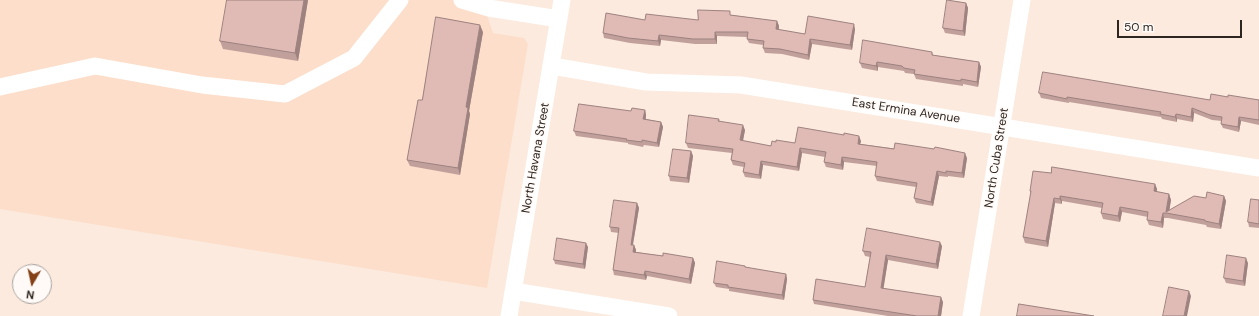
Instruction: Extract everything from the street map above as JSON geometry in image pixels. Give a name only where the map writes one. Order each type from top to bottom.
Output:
[{"type":"street","points":[[0,86],[95,66],[202,85],[285,94],[354,58],[400,0]]},
{"type":"street","points":[[462,0],[489,8],[559,19]]},
{"type":"street","name":"North Havana Street","points":[[509,316],[562,0]]},
{"type":"street","name":"North Cuba Street","points":[[971,316],[1022,0]]},
{"type":"street","name":"East Ermina Avenue","points":[[552,66],[646,82],[741,84],[1259,168]]},
{"type":"street","points":[[513,291],[669,316]]},
{"type":"shaded area","points":[[0,0],[490,0],[488,18],[493,33],[524,38],[528,44],[487,288],[0,209]]},
{"type":"building","points":[[227,0],[304,0],[295,53],[220,41]]},
{"type":"building","points":[[947,0],[966,3],[963,31],[943,28]]},
{"type":"building","points":[[698,10],[730,11],[730,15],[777,21],[776,29],[805,34],[808,16],[854,24],[850,45],[810,39],[808,55],[780,49],[763,48],[764,41],[747,39],[748,32],[715,32],[715,39],[693,39],[659,35],[658,41],[628,38],[603,33],[606,13],[645,20],[646,14],[698,20]]},
{"type":"building","points":[[436,17],[480,25],[466,107],[468,108],[458,168],[407,160],[418,100],[422,100]]},
{"type":"building","points":[[863,40],[932,52],[932,55],[979,62],[977,82],[914,74],[915,70],[904,68],[902,66],[877,62],[876,66],[860,63]]},
{"type":"building","points":[[1043,72],[1210,100],[1211,94],[1259,100],[1259,120],[1239,117],[1238,127],[1221,124],[1222,117],[1210,115],[1192,108],[1191,117],[1176,114],[1175,117],[1160,114],[1161,112],[1067,97],[1067,99],[1039,93]]},
{"type":"building","points":[[579,104],[631,111],[632,108],[645,110],[643,119],[661,122],[657,143],[642,140],[642,142],[626,140],[627,139],[574,131]]},
{"type":"building","points":[[689,115],[719,119],[718,121],[743,125],[740,140],[771,146],[772,141],[776,142],[776,140],[795,143],[798,127],[844,135],[844,133],[859,136],[858,144],[894,149],[895,143],[934,149],[935,147],[965,153],[962,173],[946,171],[946,173],[937,171],[931,202],[914,198],[917,183],[875,176],[877,162],[842,157],[841,165],[824,162],[826,152],[800,148],[797,167],[761,161],[759,175],[743,172],[745,163],[731,160],[733,149],[686,143]]},
{"type":"building","points":[[673,149],[691,151],[687,178],[669,176]]},
{"type":"building","points":[[1052,167],[1155,184],[1154,191],[1169,194],[1166,212],[1194,196],[1206,198],[1207,192],[1224,196],[1219,224],[1166,213],[1163,213],[1161,222],[1147,220],[1148,212],[1120,207],[1118,216],[1101,213],[1103,203],[1060,196],[1060,199],[1054,198],[1046,241],[1023,237],[1033,171],[1051,173]]},
{"type":"building","points":[[1251,199],[1259,200],[1259,224],[1248,222]]},
{"type":"building","points":[[614,200],[637,203],[631,245],[634,245],[633,252],[663,256],[663,253],[693,258],[689,279],[645,271],[644,275],[613,270],[619,228],[610,227]]},
{"type":"building","points":[[867,228],[940,242],[936,264],[886,255],[881,288],[941,297],[938,316],[917,316],[813,300],[816,279],[865,287],[871,252],[863,251]]},
{"type":"building","points":[[557,238],[586,243],[583,264],[554,260]]},
{"type":"building","points":[[1227,255],[1246,258],[1243,281],[1224,278]]},
{"type":"building","points":[[717,261],[786,274],[782,295],[728,287],[728,285],[714,283]]},
{"type":"building","points":[[1169,287],[1189,291],[1184,316],[1163,316]]},
{"type":"building","points":[[1019,304],[1094,316],[1017,316]]}]
